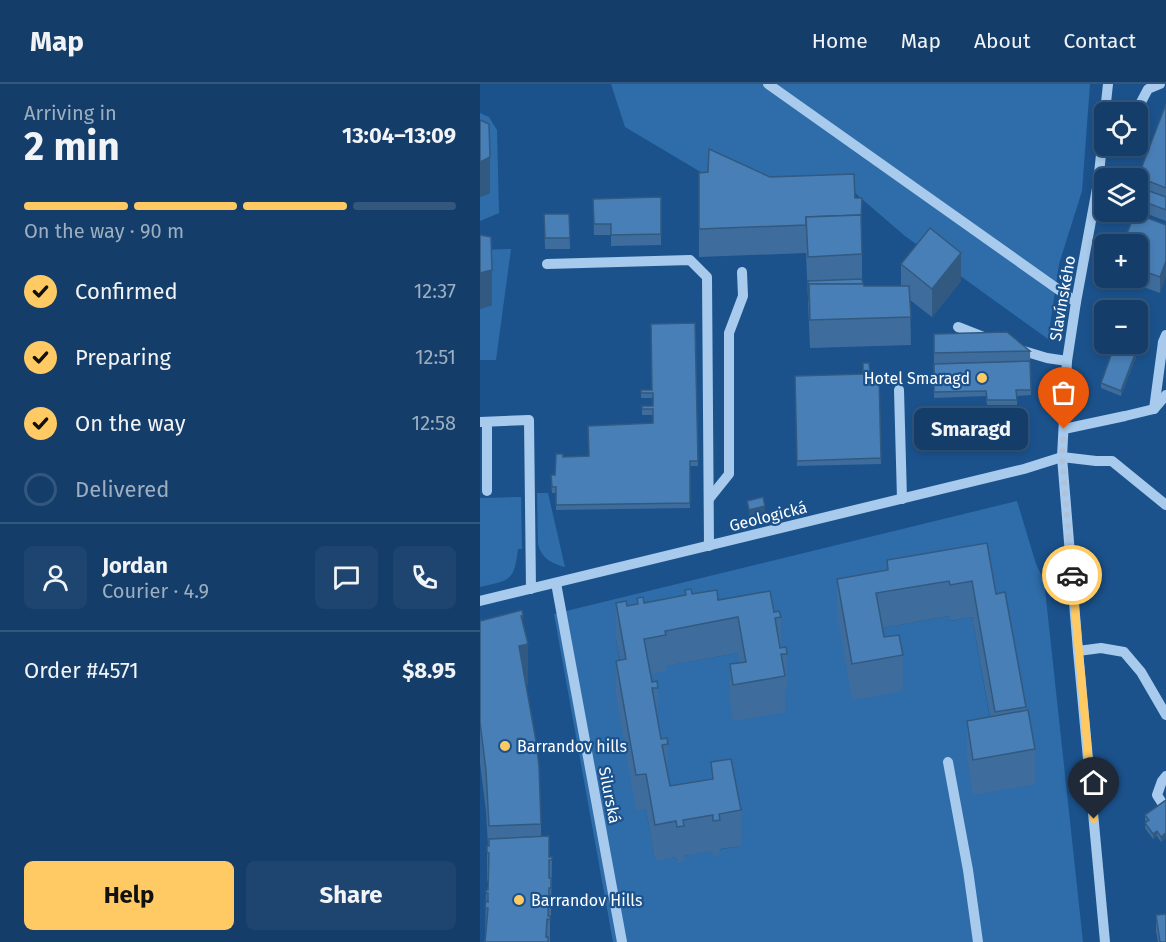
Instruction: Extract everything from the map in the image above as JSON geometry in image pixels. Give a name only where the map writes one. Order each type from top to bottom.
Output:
[{"type":"street","points":[[768,84],[1076,302]]},
{"type":"street","points":[[1106,102],[1108,84]]},
{"type":"street","points":[[1141,102],[1149,88],[1160,84]]},
{"type":"street","name":"Slavínského","points":[[1101,156],[1067,362],[1062,457],[1105,942]]},
{"type":"street","points":[[547,264],[690,260],[707,277],[710,546]]},
{"type":"street","points":[[709,499],[729,474],[729,333],[743,296],[742,272]]},
{"type":"street","points":[[958,327],[1006,345],[1067,362]]},
{"type":"street","points":[[1154,409],[1163,342],[1166,335]]},
{"type":"street","points":[[899,390],[902,499]]},
{"type":"street","points":[[1154,409],[1166,394]]},
{"type":"street","points":[[1064,429],[1154,409],[1166,411]]},
{"type":"street","points":[[487,491],[483,422],[529,420],[531,590]]},
{"type":"street","points":[[1062,457],[1112,461],[1166,505]]},
{"type":"street","name":"Geologická","points":[[480,601],[1024,469],[1062,457]]},
{"type":"street","name":"Silurská","points":[[556,584],[622,942]]},
{"type":"street","points":[[1078,651],[1101,648],[1124,652],[1141,672],[1166,715]]},
{"type":"street","points":[[948,762],[968,870],[978,942]]},
{"type":"street","points":[[1166,776],[1157,795],[1166,808]]},
{"type":"shaded area","points":[[611,84],[1090,84],[1082,191],[1059,264],[1048,339],[905,236],[834,175],[789,178],[709,177],[625,127]]},
{"type":"shaded area","points":[[480,113],[489,117],[497,130],[499,213],[480,221],[480,197],[490,193],[480,155]]},
{"type":"shaded area","points":[[511,249],[496,360],[480,360],[480,309],[492,305],[491,273],[480,250]]},
{"type":"shaded area","points":[[537,493],[548,493],[565,567],[548,560],[539,549]]},
{"type":"shaded area","points":[[521,497],[522,549],[518,549],[515,568],[509,578],[504,581],[480,587],[480,498]]},
{"type":"shaded area","points":[[1017,501],[1036,564],[1044,580],[1083,942],[613,942],[554,614]],"holes":[[[987,579],[995,747],[972,617],[950,621],[949,616],[876,629]],[[616,639],[775,654],[738,653],[665,666],[644,675],[670,822],[740,846],[683,856],[683,862],[677,862],[676,857],[655,860]]]},
{"type":"building","points":[[1166,104],[1166,188],[1148,181],[1148,168],[1141,168],[1148,156]]},
{"type":"building","points":[[480,120],[489,124],[490,157],[480,162]]},
{"type":"building","points":[[709,149],[770,177],[854,174],[855,198],[862,198],[861,220],[861,215],[806,217],[806,225],[699,229],[699,173],[708,172]]},
{"type":"building","points":[[1148,191],[1166,197],[1166,210],[1148,203]]},
{"type":"building","points":[[661,197],[661,234],[611,235],[611,224],[594,224],[593,199]]},
{"type":"building","points":[[544,214],[569,214],[570,238],[545,238]]},
{"type":"building","points":[[861,215],[862,254],[808,257],[806,217]]},
{"type":"building","points":[[1148,218],[1166,225],[1166,261],[1160,277],[1148,273],[1148,234],[1127,234],[1131,222],[1148,222]]},
{"type":"building","points":[[930,228],[961,253],[932,289],[901,264]]},
{"type":"building","points":[[480,235],[491,237],[492,270],[480,273]]},
{"type":"building","points":[[862,279],[863,284],[809,284],[809,302],[808,281]]},
{"type":"building","points":[[809,284],[909,286],[911,317],[810,320]]},
{"type":"building","points":[[695,323],[698,461],[690,461],[690,503],[556,505],[556,487],[552,487],[551,475],[555,475],[556,454],[563,454],[563,457],[589,456],[588,426],[653,423],[653,409],[642,409],[642,406],[653,406],[653,393],[641,393],[641,390],[652,390],[651,324]]},
{"type":"building","points":[[1007,332],[1030,351],[934,353],[934,334]]},
{"type":"building","points":[[1111,354],[1135,354],[1121,391],[1101,383]]},
{"type":"building","name":"Hotel Smaragd","points":[[1030,361],[1031,390],[1016,390],[1017,400],[987,400],[986,391],[934,392],[934,364]]},
{"type":"building","points":[[863,363],[869,363],[870,374],[879,374],[881,458],[797,461],[795,376],[863,374]]},
{"type":"building","points":[[763,497],[765,506],[749,510],[747,501]]},
{"type":"building","points":[[987,543],[996,594],[1005,592],[1026,707],[995,712],[972,581],[950,585],[949,581],[876,593],[884,637],[899,635],[903,655],[852,664],[837,579],[888,570],[887,560]]},
{"type":"building","points":[[691,589],[692,594],[717,590],[718,600],[770,591],[774,612],[779,611],[781,617],[775,618],[780,648],[786,647],[787,654],[781,654],[785,676],[733,685],[730,664],[746,662],[738,617],[665,631],[666,635],[644,639],[652,682],[657,681],[658,688],[652,688],[661,739],[667,738],[668,744],[662,745],[670,786],[713,779],[711,762],[731,759],[741,810],[719,814],[720,820],[713,821],[713,815],[683,820],[684,826],[677,827],[676,821],[655,825],[646,774],[636,775],[616,661],[626,659],[616,603],[626,601],[627,606],[638,604],[637,598],[643,597],[644,603],[686,595],[685,590]]},
{"type":"building","name":"Barrandov hills","points":[[522,610],[523,616],[521,616],[528,644],[519,646],[536,741],[541,824],[489,826],[480,722],[480,621]]},
{"type":"building","points":[[1028,710],[1035,749],[973,760],[967,721]]},
{"type":"building","points":[[1166,800],[1166,833],[1161,837],[1157,831],[1153,834],[1145,823],[1149,820],[1145,815]]},
{"type":"building","name":"Barrandov Hills","points":[[549,836],[549,857],[552,857],[552,860],[549,860],[551,888],[549,888],[548,916],[550,920],[547,919],[546,937],[548,937],[548,942],[485,942],[489,839]]},
{"type":"building","points":[[1166,914],[1166,942],[1160,942],[1156,915]]},
{"type":"way so far","points":[[1064,429],[1062,457],[1072,575]]},
{"type":"place","name":"Hotel Smaragd","points":[[982,378]]},
{"type":"place","name":"Smaragd","points":[[1064,429]]},
{"type":"place","name":"Barrandov hills","points":[[505,746]]},
{"type":"place","name":"Barrandov Hills","points":[[519,900]]},
{"type":"route","points":[[1072,575],[1094,819]]}]
